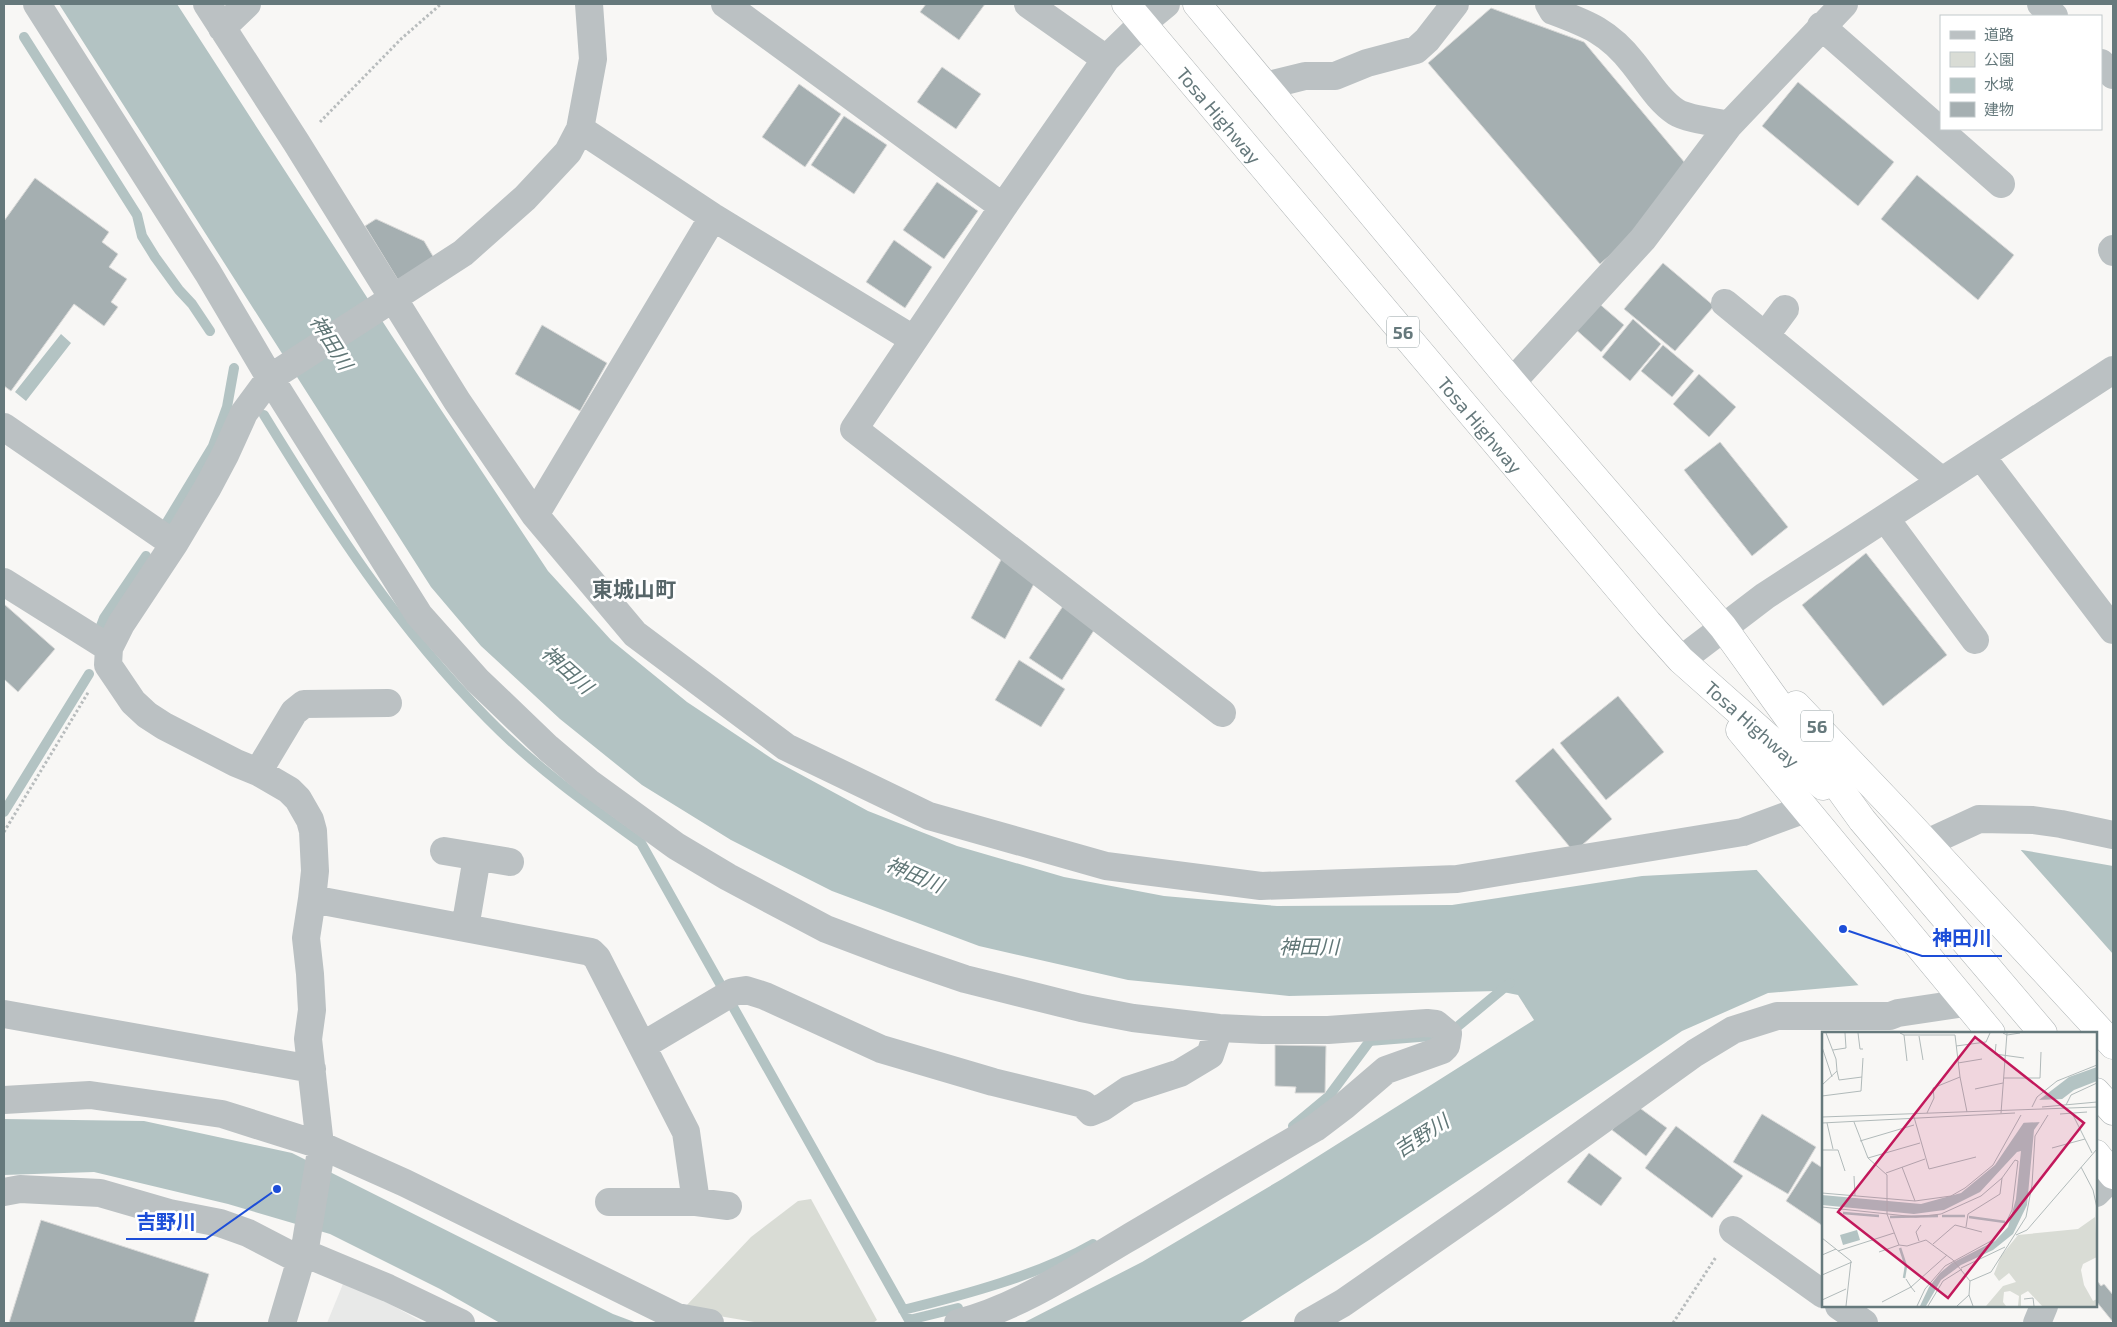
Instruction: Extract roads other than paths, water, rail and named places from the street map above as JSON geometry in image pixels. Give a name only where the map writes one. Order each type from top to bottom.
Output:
[{"type":"highway","name":"Tosa Highway","points":[[1197,4],[1512,382],[1723,628],[1862,820],[2041,1031]]},
{"type":"highway","name":"Tosa Highway","points":[[1135,14],[1648,624],[1681,660],[1862,820]]},
{"type":"highway","name":"56","points":[[1723,628],[1919,834],[2107,1038]]},
{"type":"highway","name":"56","points":[[1681,660],[1990,1032]]},
{"type":"highway","points":[[2097,1093],[2113,1111]]},
{"type":"highway","points":[[2097,1155],[2113,1176]]},
{"type":"street","points":[[37,4],[208,273],[276,373],[318,452],[419,615],[477,680],[548,748],[588,782],[676,846],[728,877],[826,929],[901,958],[965,979],[1081,1008],[1132,1018],[1219,1028],[1328,1030],[1426,1023],[1436,1024],[1448,1034],[1446,1046],[1442,1050],[1386,1070],[1344,1106],[1314,1128],[1090,1261],[1035,1292],[958,1323]]},
{"type":"street","points":[[207,4],[296,142],[388,302],[536,515],[634,634],[786,748],[929,816],[1106,866],[1262,886],[1456,879],[1743,832],[1805,808]]},
{"type":"street","points":[[222,28],[247,4]]},
{"type":"street","points":[[108,656],[121,624],[174,544],[225,455],[244,412],[276,373],[463,253],[525,198],[568,152],[580,129],[593,59],[589,4]]},
{"type":"street","points":[[725,4],[1003,207]]},
{"type":"street","points":[[1028,4],[1106,59]]},
{"type":"street","points":[[1166,4],[1135,14],[913,339],[854,429],[1222,713]]},
{"type":"street","points":[[1265,86],[1305,76],[1335,76],[1367,63],[1416,50],[1427,40],[1455,4]]},
{"type":"street","points":[[1549,4],[1553,11],[1587,23],[1602,32],[1631,60],[1665,102],[1678,113],[1729,124]]},
{"type":"street","points":[[1512,382],[1644,239],[1729,124],[1844,4]]},
{"type":"street","points":[[2041,4],[2053,15]]},
{"type":"street","points":[[1821,26],[2001,184]]},
{"type":"street","points":[[2102,64],[2113,76]]},
{"type":"street","points":[[580,129],[714,216],[913,339]]},
{"type":"street","points":[[536,515],[714,216]]},
{"type":"street","points":[[1725,303],[1942,481]]},
{"type":"street","points":[[1765,336],[1786,309]]},
{"type":"street","points":[[1681,660],[1765,596],[2113,370]]},
{"type":"street","points":[[4,427],[174,544]]},
{"type":"street","points":[[1981,456],[2113,630]]},
{"type":"street","points":[[1885,518],[1974,640]]},
{"type":"street","points":[[4,582],[108,656],[133,702],[147,715],[289,790],[298,799],[310,820],[313,831],[315,871],[306,938],[312,1010],[308,1039],[320,1151],[304,1252],[282,1323]]},
{"type":"street","points":[[258,772],[294,712],[304,704],[388,703]]},
{"type":"street","points":[[1919,834],[1962,826],[1979,819],[2033,820],[2113,835]]},
{"type":"street","points":[[444,851],[510,862]]},
{"type":"street","points":[[465,928],[477,857]]},
{"type":"street","points":[[312,899],[591,952],[597,958],[686,1132],[696,1202]]},
{"type":"street","points":[[642,1046],[726,996],[746,990],[765,996],[881,1049],[993,1082],[1083,1104],[1091,1112],[1103,1107],[1128,1090],[1180,1073],[1210,1054],[1219,1028]]},
{"type":"street","points":[[1308,1323],[1343,1303],[1488,1202],[1695,1053],[1733,1030],[1777,1016],[1890,1016],[1962,999]]},
{"type":"street","points":[[4,1014],[312,1069]]},
{"type":"street","points":[[4,1100],[90,1095],[222,1114],[405,1183],[677,1317],[710,1323]]},
{"type":"street","points":[[2097,1192],[2113,1176]]},
{"type":"street","points":[[4,1192],[20,1189],[100,1193],[169,1213],[220,1223],[304,1252],[388,1288],[460,1323]]},
{"type":"street","points":[[609,1202],[696,1202],[728,1206]]},
{"type":"street","points":[[1734,1230],[1822,1293]]},
{"type":"street","points":[[1840,1307],[1864,1323]]},
{"type":"street","points":[[2037,1323],[2044,1307]]},
{"type":"water","points":[[59,4],[177,4],[392,336],[548,571],[611,640],[687,702],[774,760],[868,811],[957,846],[1064,877],[1164,896],[1277,906],[1452,905],[1642,876],[1755,870],[2022,850],[2113,866],[2113,999],[2013,973],[1768,993],[1682,1031],[1369,1240],[1239,1323],[1023,1323],[1142,1262],[1282,1179],[1534,1020],[1518,995],[1498,991],[1289,996],[1128,980],[979,946],[832,891],[731,840],[642,785],[560,719],[481,646],[431,587]]},
{"type":"water","points":[[61,334],[71,343],[26,401],[15,392]]},
{"type":"water","points":[[1430,1034],[1435,1037],[1432,1041],[1369,1046],[1369,1038]]},
{"type":"water","points":[[4,1119],[144,1121],[292,1153],[613,1314],[637,1323],[500,1323],[440,1289],[330,1234],[228,1204],[94,1172],[4,1175]]},
{"type":"waterway","points":[[24,37],[137,215],[142,236],[155,257],[179,290],[192,304],[210,331]]},
{"type":"waterway","points":[[161,532],[213,446],[227,407],[234,368]]},
{"type":"waterway","points":[[264,415],[367,574],[395,612],[455,684],[524,753],[581,799],[641,843],[909,1320],[958,1308]]},
{"type":"waterway","points":[[99,631],[104,618],[146,556]]},
{"type":"waterway","points":[[4,812],[89,674]]},
{"type":"waterway","points":[[1457,1027],[1510,983]]},
{"type":"waterway","points":[[1293,1126],[1329,1096],[1369,1042]]},
{"type":"waterway","points":[[903,1310],[976,1291],[1025,1275],[1093,1244]]},
{"type":"place","name":"神田川","points":[[1843,929]]},
{"type":"place","name":"吉野川","points":[[277,1189]]},
{"type":"district","name":"東城山町","points":[[634,588]]}]
